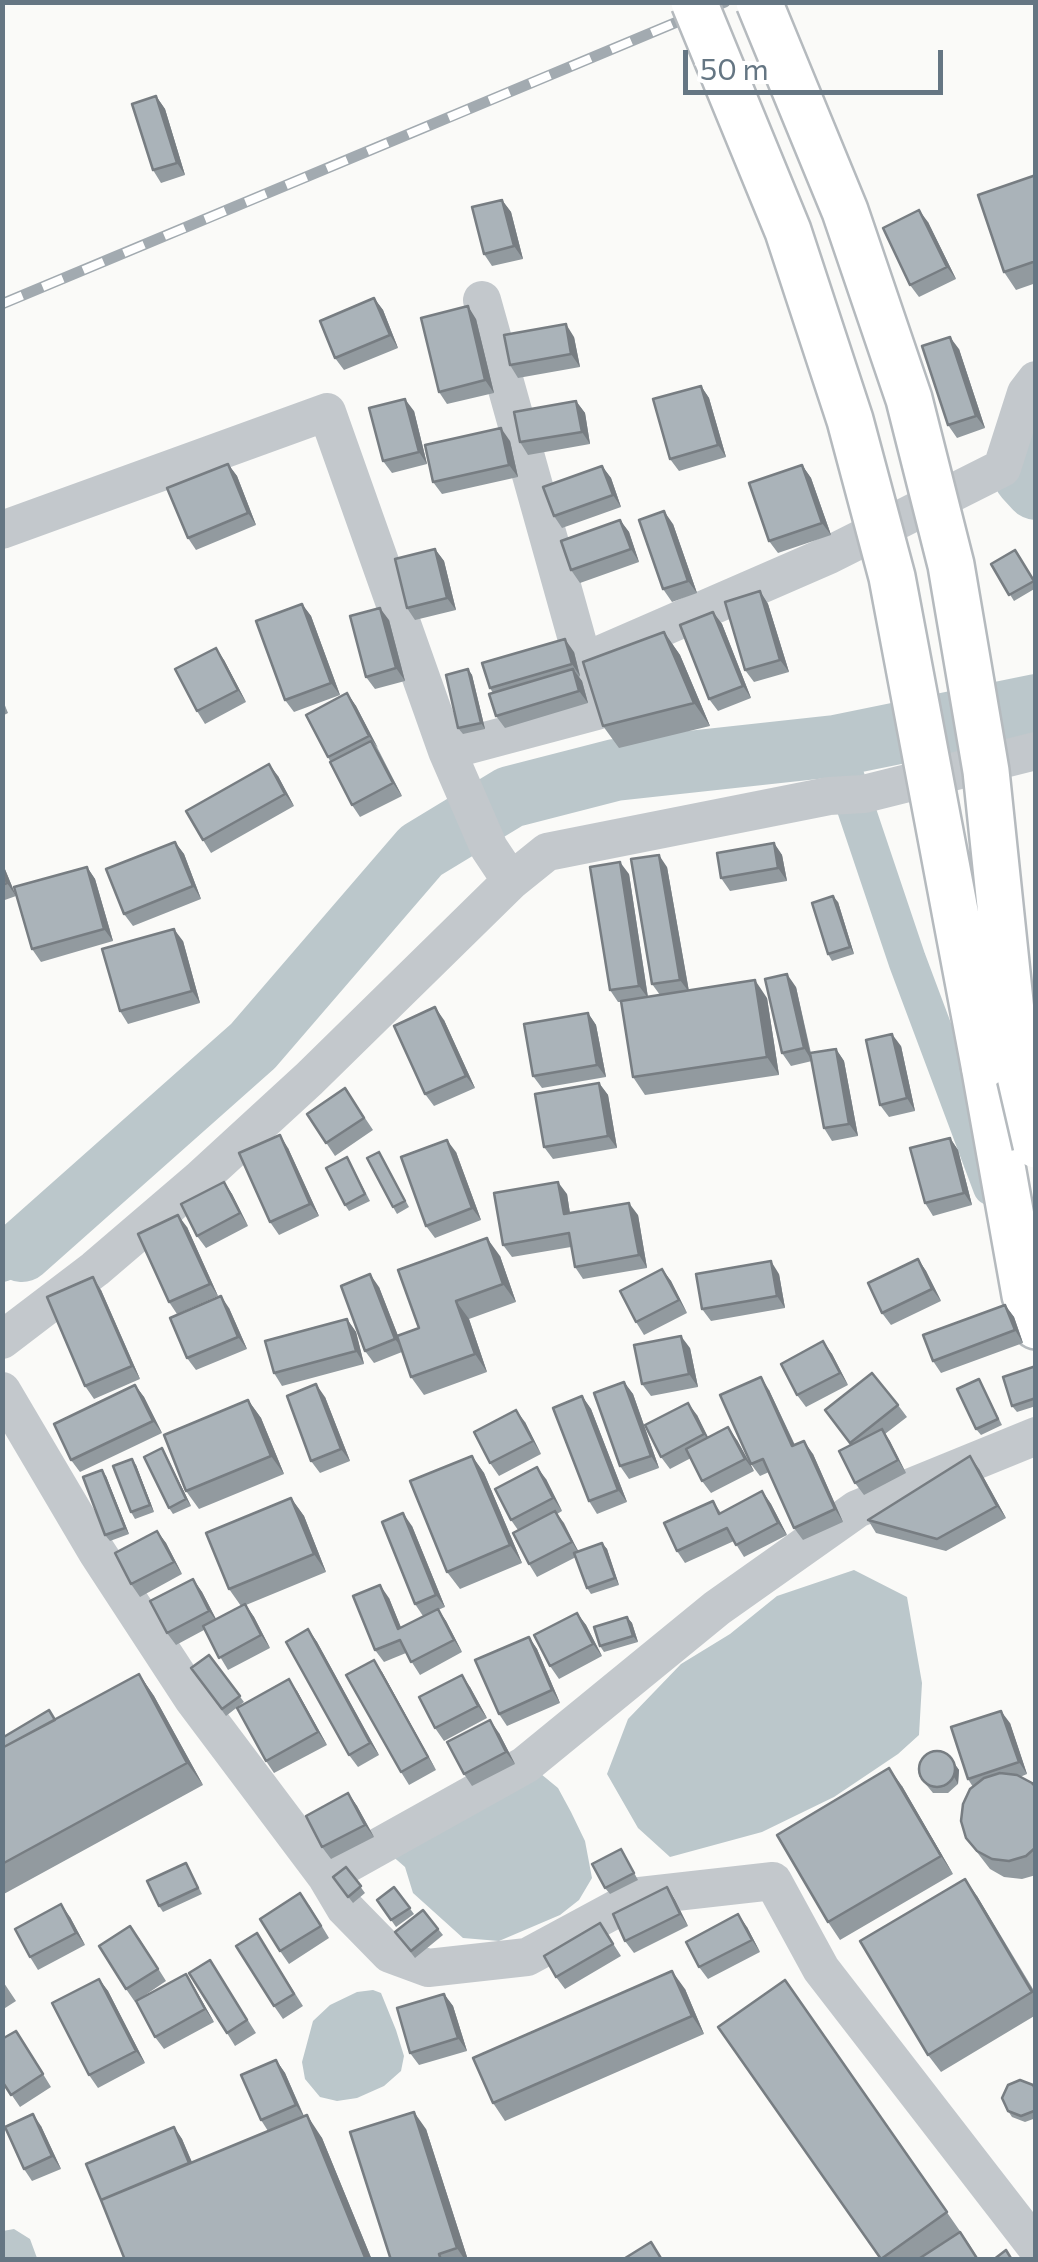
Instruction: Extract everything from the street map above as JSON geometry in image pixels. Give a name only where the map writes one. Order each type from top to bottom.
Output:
[{"type":"main road","points":[[694,2],[788,231],[850,420],[892,577],[1025,1295],[1036,1326]]},
{"type":"main road","points":[[760,2],[844,210],[909,399],[951,565],[986,771],[1016,1060],[1036,1146]]},
{"type":"street","points":[[454,766],[597,711],[482,300]]},
{"type":"street","points":[[584,662],[828,555],[1002,468],[1026,393],[1036,380]]},
{"type":"street","points":[[2,530],[327,412],[454,766],[490,848],[512,881]]},
{"type":"street","points":[[2,1340],[199,1180],[547,852],[846,795],[1036,752]]},
{"type":"street","points":[[2,1391],[98,1552],[193,1699],[326,1876],[345,1908],[390,1954],[428,1968],[527,1957],[640,1896],[774,1881],[821,1969],[1036,2247]]},
{"type":"street","points":[[326,1876],[525,1766],[716,1608],[857,1509],[1036,1436]]},
{"type":"shaded area","points":[[854,1570],[907,1597],[922,1683],[919,1735],[834,1797],[762,1832],[670,1857],[638,1828],[607,1774],[628,1719],[681,1664],[730,1634],[777,1596]]},
{"type":"shaded area","points":[[541,1774],[558,1788],[571,1812],[585,1841],[592,1878],[579,1900],[560,1915],[499,1941],[463,1938],[413,1893],[405,1867],[390,1854]]},
{"type":"shaded area","points":[[357,1992],[381,1993],[396,2030],[404,2056],[401,2071],[384,2086],[357,2098],[337,2101],[320,2097],[305,2079],[302,2062],[313,2021],[330,2005]]},
{"type":"shaded area","points":[[14,2229],[30,2239],[37,2258],[52,2259],[3,2259],[3,2231]]},
{"type":"building","points":[[156,96],[177,163],[153,170],[132,104]]},
{"type":"building","points":[[1036,175],[1036,261],[1004,272],[978,195]]},
{"type":"building","points":[[502,200],[514,246],[484,254],[472,207]]},
{"type":"building","points":[[919,210],[947,267],[910,285],[883,228]]},
{"type":"building","points":[[374,298],[390,335],[335,358],[320,321]]},
{"type":"building","points":[[468,306],[485,380],[439,392],[421,318]]},
{"type":"building","points":[[566,324],[571,354],[510,365],[504,335]]},
{"type":"building","points":[[950,337],[976,416],[948,425],[922,346]]},
{"type":"building","points":[[701,386],[718,445],[670,459],[653,399]]},
{"type":"building","points":[[405,399],[419,452],[383,461],[369,408]]},
{"type":"building","points":[[576,401],[582,432],[520,442],[514,412]]},
{"type":"building","points":[[501,428],[509,465],[433,482],[425,445]]},
{"type":"building","points":[[228,464],[248,513],[188,538],[167,488]]},
{"type":"building","points":[[802,465],[822,523],[769,541],[749,483]]},
{"type":"building","points":[[602,466],[613,495],[554,516],[543,487]]},
{"type":"building","points":[[664,511],[688,581],[663,589],[639,520]]},
{"type":"building","points":[[620,520],[631,549],[571,570],[561,541]]},
{"type":"building","points":[[435,549],[447,598],[407,608],[395,559]]},
{"type":"building","points":[[1015,550],[1034,581],[1009,595],[991,564]]},
{"type":"building","points":[[760,591],[780,660],[745,670],[725,602]]},
{"type":"building","points":[[302,604],[331,683],[285,700],[256,621]]},
{"type":"building","points":[[380,608],[396,668],[366,677],[350,616]]},
{"type":"building","points":[[713,612],[743,686],[709,699],[680,625]]},
{"type":"building","points":[[664,632],[694,703],[603,726],[583,662]]},
{"type":"building","points":[[565,639],[572,664],[490,688],[482,663]]},
{"type":"building","points":[[216,648],[238,690],[197,711],[175,669]]},
{"type":"building","points":[[468,669],[481,723],[458,728],[446,675]]},
{"type":"building","points":[[573,669],[579,691],[496,716],[489,694]]},
{"type":"building","points":[[347,693],[369,736],[328,757],[306,715]]},
{"type":"building","points":[[371,741],[393,783],[352,805],[330,762]]},
{"type":"building","points":[[269,764],[285,794],[203,840],[186,811]]},
{"type":"building","points":[[175,842],[193,886],[124,914],[106,869]]},
{"type":"building","points":[[774,843],[778,868],[721,878],[717,853]]},
{"type":"building","points":[[659,855],[680,980],[652,984],[631,859]]},
{"type":"building","points":[[620,862],[639,986],[610,990],[590,867]]},
{"type":"building","points":[[87,867],[104,929],[32,949],[14,887]]},
{"type":"building","points":[[833,896],[850,947],[828,954],[812,903]]},
{"type":"building","points":[[174,929],[192,991],[120,1011],[102,949]]},
{"type":"building","points":[[787,974],[804,1048],[782,1053],[765,979]]},
{"type":"building","points":[[755,980],[767,1057],[633,1077],[621,1001]]},
{"type":"building","points":[[435,1007],[466,1076],[425,1094],[394,1026]]},
{"type":"building","points":[[588,1013],[597,1065],[533,1076],[524,1024]]},
{"type":"building","points":[[892,1034],[907,1098],[880,1105],[866,1040]]},
{"type":"building","points":[[836,1049],[849,1124],[824,1128],[810,1053]]},
{"type":"building","points":[[599,1083],[608,1136],[544,1147],[535,1094]]},
{"type":"building","points":[[345,1088],[364,1118],[326,1143],[307,1114]]},
{"type":"building","points":[[280,1135],[310,1204],[270,1222],[239,1153]]},
{"type":"building","points":[[950,1138],[964,1193],[925,1203],[910,1148]]},
{"type":"building","points":[[447,1140],[472,1208],[426,1226],[401,1157]]},
{"type":"building","points":[[379,1152],[405,1201],[393,1207],[367,1158]]},
{"type":"building","points":[[347,1157],[365,1194],[345,1205],[326,1168]]},
{"type":"building","points":[[224,1182],[240,1213],[197,1236],[181,1204]]},
{"type":"building","points":[[558,1182],[564,1214],[629,1203],[639,1255],[575,1267],[569,1233],[503,1245],[494,1193]]},
{"type":"building","points":[[178,1215],[210,1284],[169,1302],[138,1234]]},
{"type":"building","points":[[487,1238],[503,1284],[456,1301],[475,1354],[411,1377],[397,1336],[419,1328],[398,1270]]},
{"type":"building","points":[[918,1259],[932,1289],[882,1313],[868,1283]]},
{"type":"building","points":[[771,1261],[777,1296],[702,1309],[696,1274]]},
{"type":"building","points":[[662,1269],[679,1300],[636,1322],[620,1291]]},
{"type":"building","points":[[370,1274],[395,1339],[365,1351],[341,1286]]},
{"type":"building","points":[[93,1277],[132,1366],[85,1386],[47,1297]]},
{"type":"building","points":[[221,1296],[238,1337],[187,1358],[170,1318]]},
{"type":"building","points":[[1005,1305],[1015,1330],[933,1361],[923,1335]]},
{"type":"building","points":[[347,1319],[356,1351],[274,1373],[265,1341]]},
{"type":"building","points":[[681,1336],[689,1374],[642,1384],[634,1345]]},
{"type":"building","points":[[823,1341],[840,1373],[797,1395],[781,1364]]},
{"type":"building","points":[[1036,1366],[1036,1398],[1012,1406],[1003,1377]]},
{"type":"building","points":[[872,1373],[898,1405],[850,1443],[825,1410]]},
{"type":"building","points":[[761,1377],[792,1446],[804,1441],[835,1509],[794,1528],[763,1459],[751,1464],[720,1395]]},
{"type":"building","points":[[979,1379],[998,1419],[976,1429],[957,1389]]},
{"type":"building","points":[[624,1382],[651,1456],[620,1466],[594,1393]]},
{"type":"building","points":[[316,1384],[341,1449],[311,1461],[287,1396]]},
{"type":"building","points":[[135,1385],[153,1421],[71,1460],[54,1424]]},
{"type":"building","points":[[582,1396],[618,1490],[589,1501],[553,1408]]},
{"type":"building","points":[[248,1400],[271,1456],[186,1491],[164,1435]]},
{"type":"building","points":[[688,1403],[704,1434],[661,1457],[645,1425]]},
{"type":"building","points":[[516,1410],[533,1441],[490,1463],[474,1432]]},
{"type":"building","points":[[728,1427],[745,1459],[702,1481],[686,1449]]},
{"type":"building","points":[[882,1429],[898,1460],[855,1483],[839,1451]]},
{"type":"building","points":[[162,1448],[186,1499],[169,1508],[144,1457]]},
{"type":"building","points":[[472,1456],[510,1545],[447,1572],[410,1481]]},
{"type":"building","points":[[970,1456],[997,1506],[937,1539],[868,1520]]},
{"type":"building","points":[[132,1459],[150,1505],[131,1512],[113,1466]]},
{"type":"building","points":[[537,1467],[553,1498],[511,1520],[495,1489]]},
{"type":"building","points":[[102,1470],[125,1528],[105,1535],[83,1477]]},
{"type":"building","points":[[762,1491],[778,1523],[736,1545],[727,1528],[677,1551],[664,1523],[713,1501],[719,1514]]},
{"type":"building","points":[[291,1498],[314,1554],[229,1589],[206,1533]]},
{"type":"building","points":[[555,1511],[572,1542],[529,1564],[513,1533]]},
{"type":"building","points":[[403,1513],[436,1595],[415,1604],[382,1522]]},
{"type":"building","points":[[157,1531],[174,1562],[131,1584],[115,1553]]},
{"type":"building","points":[[602,1543],[615,1578],[587,1588],[574,1553]]},
{"type":"building","points":[[193,1579],[209,1611],[167,1633],[150,1601]]},
{"type":"building","points":[[380,1585],[398,1629],[438,1609],[454,1640],[411,1662],[400,1640],[375,1650],[353,1596]]},
{"type":"building","points":[[245,1604],[261,1635],[219,1658],[203,1626]]},
{"type":"building","points":[[577,1613],[593,1644],[550,1666],[534,1635]]},
{"type":"building","points":[[627,1617],[633,1636],[600,1646],[594,1627]]},
{"type":"building","points":[[308,1629],[370,1743],[349,1755],[286,1642]]},
{"type":"building","points":[[529,1637],[552,1690],[499,1714],[475,1660]]},
{"type":"building","points":[[209,1655],[240,1696],[222,1709],[191,1668]]},
{"type":"building","points":[[374,1660],[428,1757],[401,1772],[346,1675]]},
{"type":"building","points":[[139,1674],[187,1763],[2,1864],[2,1748]]},
{"type":"building","points":[[462,1675],[478,1706],[435,1728],[419,1697]]},
{"type":"building","points":[[289,1679],[318,1732],[266,1761],[237,1708]]},
{"type":"building","points":[[49,1710],[55,1720],[2,1748],[2,1738]]},
{"type":"building","points":[[1001,1711],[1019,1762],[968,1779],[951,1727]]},
{"type":"building","points":[[490,1720],[506,1752],[464,1774],[447,1742]]},
{"type":"building","points":[[937,1751],[950,1756],[955,1769],[950,1782],[937,1787],[924,1782],[919,1769],[924,1756]]},
{"type":"building","points":[[889,1768],[941,1856],[828,1922],[777,1835]]},
{"type":"building","points":[[1000,1773],[1017,1775],[1036,1787],[1036,1847],[1026,1856],[1009,1861],[992,1859],[977,1851],[966,1838],[961,1821],[970,1789],[984,1778]]},
{"type":"building","points":[[348,1793],[365,1825],[322,1847],[306,1816]]},
{"type":"building","points":[[621,1849],[634,1873],[605,1888],[592,1864]]},
{"type":"building","points":[[186,1863],[198,1888],[159,1906],[147,1881]]},
{"type":"building","points":[[346,1867],[361,1886],[348,1897],[333,1877]]},
{"type":"building","points":[[965,1879],[1032,1992],[928,2055],[860,1941]]},
{"type":"building","points":[[394,1887],[410,1908],[391,1920],[377,1900]]},
{"type":"building","points":[[667,1887],[680,1914],[625,1941],[613,1914]]},
{"type":"building","points":[[300,1893],[321,1926],[280,1951],[260,1919]]},
{"type":"building","points":[[61,1904],[76,1933],[30,1957],[15,1929]]},
{"type":"building","points":[[423,1910],[438,1929],[411,1951],[395,1932]]},
{"type":"building","points":[[738,1914],[752,1940],[699,1967],[686,1942]]},
{"type":"building","points":[[600,1923],[613,1944],[556,1977],[544,1956]]},
{"type":"building","points":[[130,1926],[158,1969],[126,1989],[99,1946]]},
{"type":"building","points":[[257,1933],[294,1994],[274,2006],[236,1946]]},
{"type":"building","points":[[210,1960],[247,2020],[227,2033],[189,1973]]},
{"type":"building","points":[[672,1971],[692,2016],[493,2103],[473,2058]]},
{"type":"building","points":[[186,1974],[205,2009],[155,2037],[136,2001]]},
{"type":"building","points":[[99,1979],[136,2051],[89,2075],[52,2003]]},
{"type":"building","points":[[785,1980],[947,2212],[881,2259],[718,2027]]},
{"type":"building","points":[[444,1994],[458,2038],[410,2053],[397,2008]]},
{"type":"building","points":[[16,2031],[43,2074],[11,2095],[2,2081],[2,2039]]},
{"type":"building","points":[[276,2060],[296,2105],[261,2120],[241,2075]]},
{"type":"building","points":[[1020,2080],[1033,2085],[1036,2091],[1034,2111],[1021,2116],[1008,2111],[1002,2098],[1008,2085]]},
{"type":"building","points":[[414,2112],[457,2248],[439,2254],[441,2260],[391,2260],[350,2132]]},
{"type":"building","points":[[33,2114],[52,2156],[24,2169],[5,2127]]},
{"type":"building","points":[[307,2115],[366,2260],[125,2260],[101,2200]]},
{"type":"building","points":[[174,2127],[189,2163],[101,2200],[86,2164]]},
{"type":"building","points":[[960,2232],[978,2260],[917,2260]]},
{"type":"building","points":[[651,2242],[662,2260],[622,2260]]},
{"type":"building","points":[[1006,2250],[1012,2260],[993,2260]]},
{"type":"waterway","points":[[1036,428],[1025,477],[1036,489]]},
{"type":"waterway","points":[[22,1251],[253,1046],[421,851],[510,797],[615,770],[835,746],[1036,705]]},
{"type":"waterway","points":[[835,746],[907,960],[992,1187]]},
{"type":"waterway","points":[[2,1263],[22,1251]]},
{"type":"railway","points":[[2,304],[725,2]]}]
